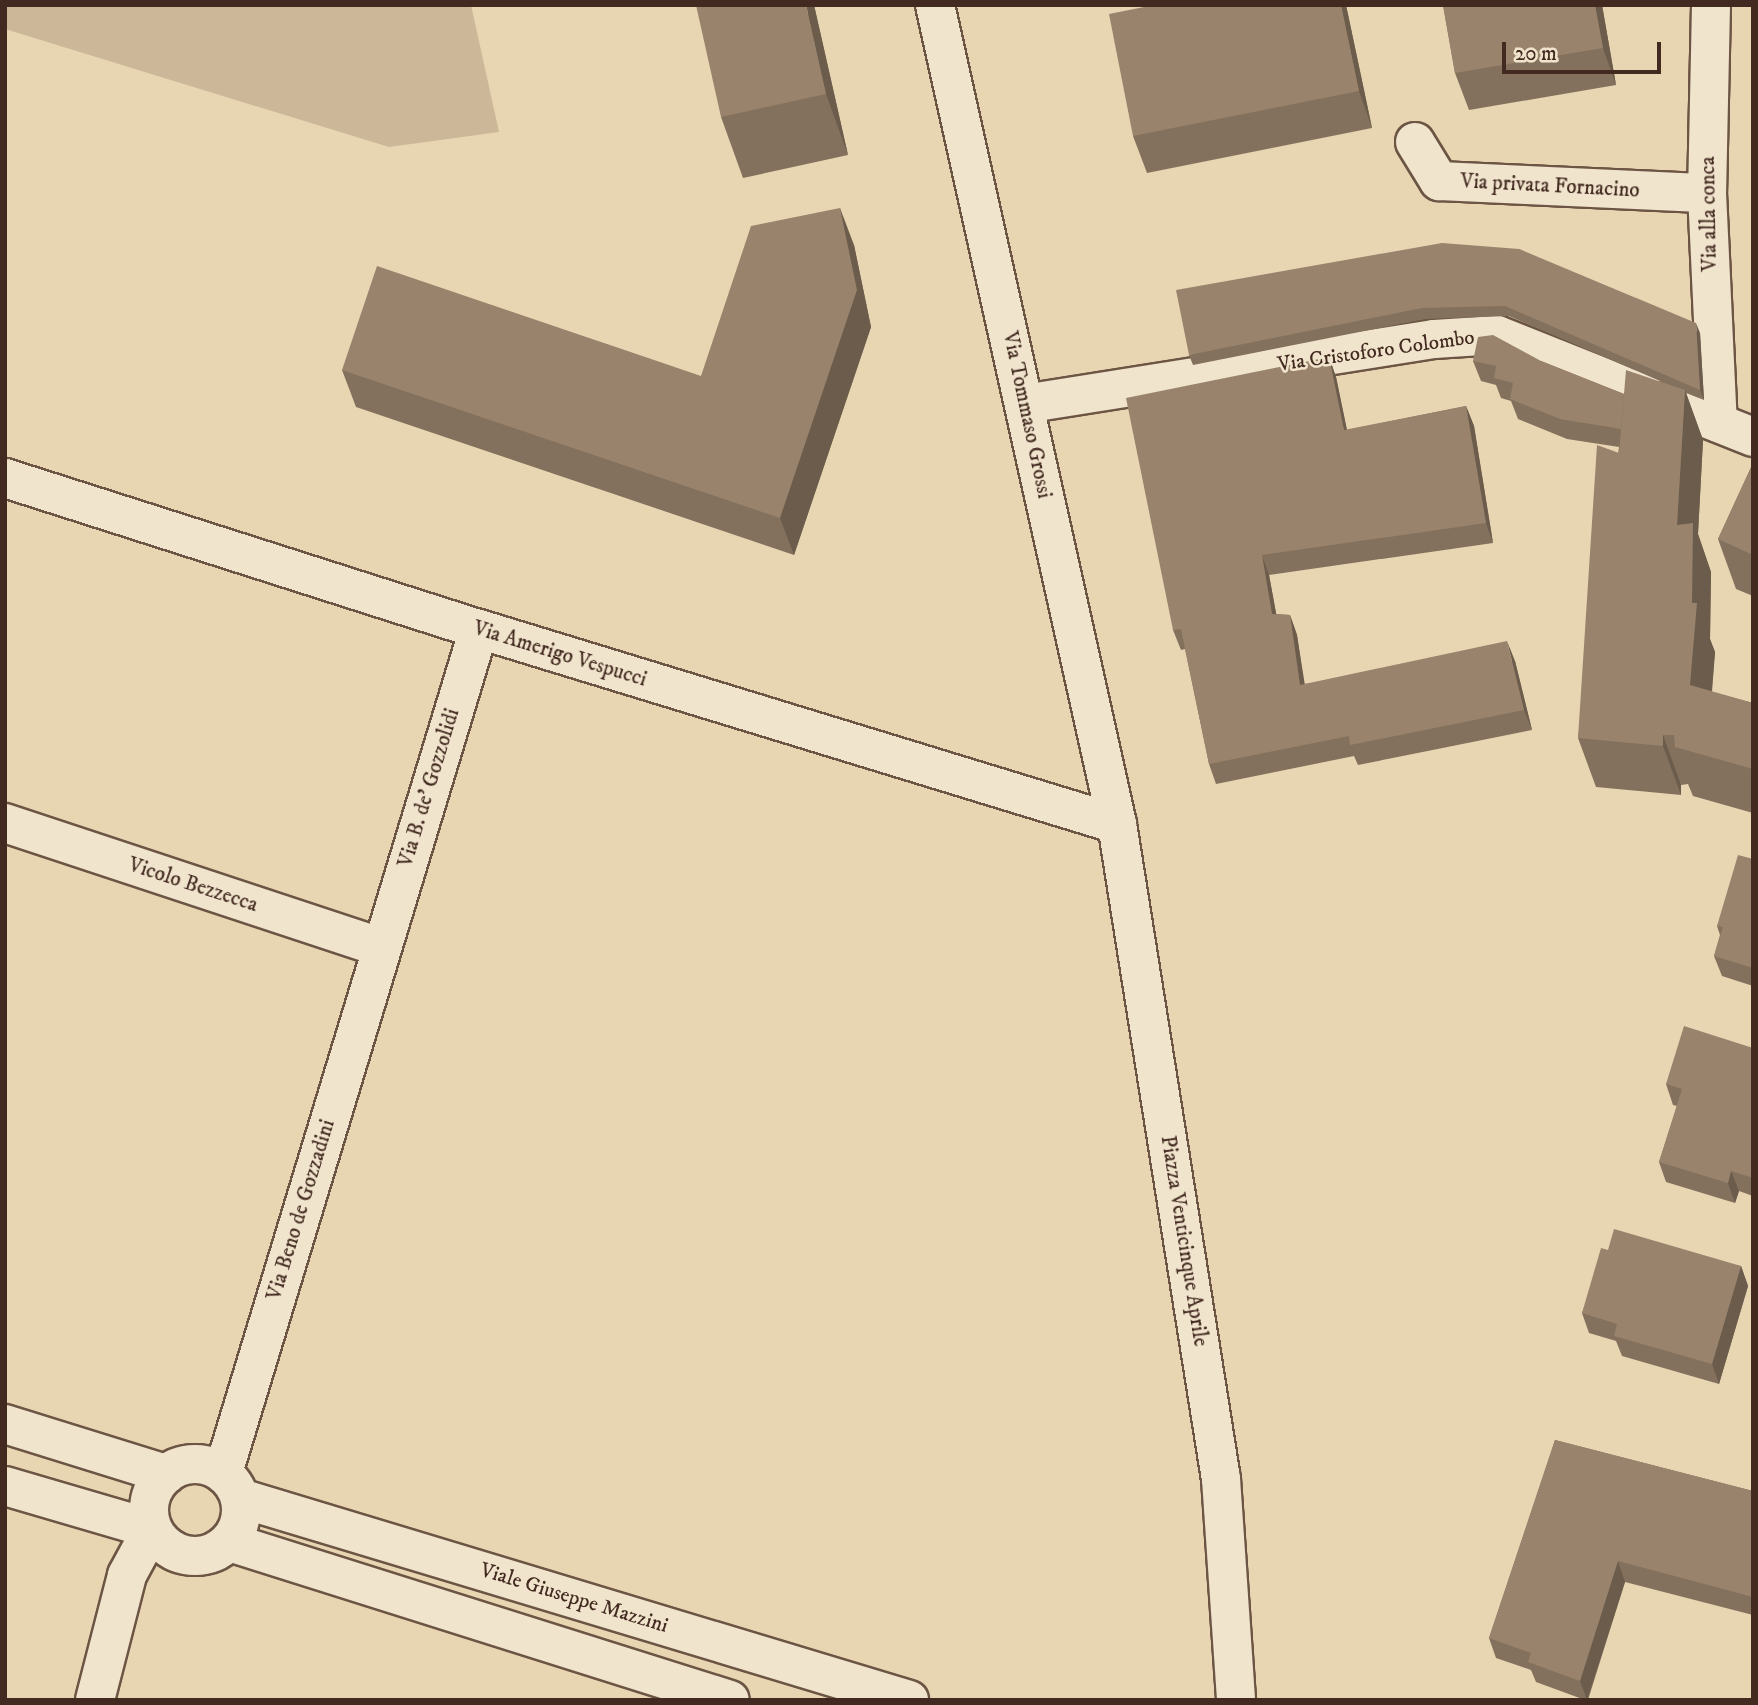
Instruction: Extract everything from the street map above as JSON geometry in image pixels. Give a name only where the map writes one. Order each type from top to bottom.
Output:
[{"type":"street","name":"Via Tommaso Grossi","points":[[935,5],[1117,824]]},
{"type":"street","name":"Via alla conca","points":[[1711,5],[1707,193],[1718,424]]},
{"type":"street","name":"Via privata Fornacino","points":[[1415,142],[1439,181],[1707,193]]},
{"type":"street","name":"Via Cristoforo Colombo","points":[[1024,404],[1434,339],[1497,335],[1753,437]]},
{"type":"street","name":"Via Amerigo Vespucci","points":[[5,478],[478,629],[1117,824]]},
{"type":"street","name":"Via B. de' Gozzolidi","points":[[380,947],[478,629]]},
{"type":"street","name":"Vicolo Bezzecca","points":[[5,823],[380,947]]},
{"type":"street","name":"Piazza Venticinque Aprile","points":[[1117,824],[1221,1479],[1230,1661],[1236,1700]]},
{"type":"street","name":"Via Beno de Gozzadini","points":[[231,1486],[380,947]]},
{"type":"street","points":[[5,1424],[166,1474],[194,1464],[231,1486],[241,1514],[229,1542],[216,1551],[187,1556],[172,1551],[152,1529],[5,1486]]},
{"type":"street","points":[[95,1700],[127,1575],[152,1529],[150,1499],[166,1474]]},
{"type":"street","name":"Viale Giuseppe Mazzini","points":[[231,1486],[909,1700]]},
{"type":"street","points":[[229,1542],[730,1700]]},
{"type":"street","name":"Piazza Venticinque Aprile","points":[[1226,1700],[1230,1661]]},
{"type":"shaded area","points":[[5,5],[471,5],[499,132],[389,147],[5,29]]},
{"type":"building","points":[[696,5],[806,5],[826,94],[721,117]]},
{"type":"building","points":[[1154,5],[1341,5],[1359,91],[1133,136],[1109,14]]},
{"type":"building","points":[[1443,5],[1595,5],[1603,48],[1455,73]]},
{"type":"building","points":[[840,208],[857,290],[780,518],[342,370],[377,266],[701,376],[751,226]]},
{"type":"building","points":[[1442,243],[1519,249],[1696,323],[1700,390],[1505,306],[1422,308],[1189,355],[1176,290]]},
{"type":"building","points":[[1493,335],[1541,361],[1624,394],[1621,429],[1560,419],[1510,399],[1513,383],[1494,378],[1496,366],[1473,361],[1478,337]]},
{"type":"building","points":[[1329,357],[1344,430],[1466,406],[1486,523],[1262,555],[1272,614],[1290,615],[1300,685],[1507,641],[1524,710],[1350,745],[1349,736],[1209,764],[1181,629],[1173,630],[1126,398]]},
{"type":"building","points":[[1626,370],[1685,390],[1677,525],[1693,523],[1692,603],[1697,603],[1690,685],[1753,703],[1753,769],[1675,747],[1674,735],[1663,735],[1663,746],[1578,738],[1597,445],[1619,453]]},
{"type":"building","points":[[1753,463],[1753,555],[1718,539]]},
{"type":"building","points":[[1738,855],[1753,859],[1753,968],[1714,956],[1723,927],[1717,926]]},
{"type":"building","points":[[1684,1026],[1753,1048],[1753,1178],[1731,1171],[1728,1183],[1659,1162],[1682,1089],[1666,1084]]},
{"type":"building","points":[[1614,1229],[1741,1266],[1712,1364],[1614,1336],[1617,1324],[1582,1313],[1601,1248],[1608,1250]]},
{"type":"building","points":[[1555,1440],[1753,1491],[1753,1597],[1618,1561],[1580,1681],[1528,1662],[1531,1653],[1489,1638]]}]
